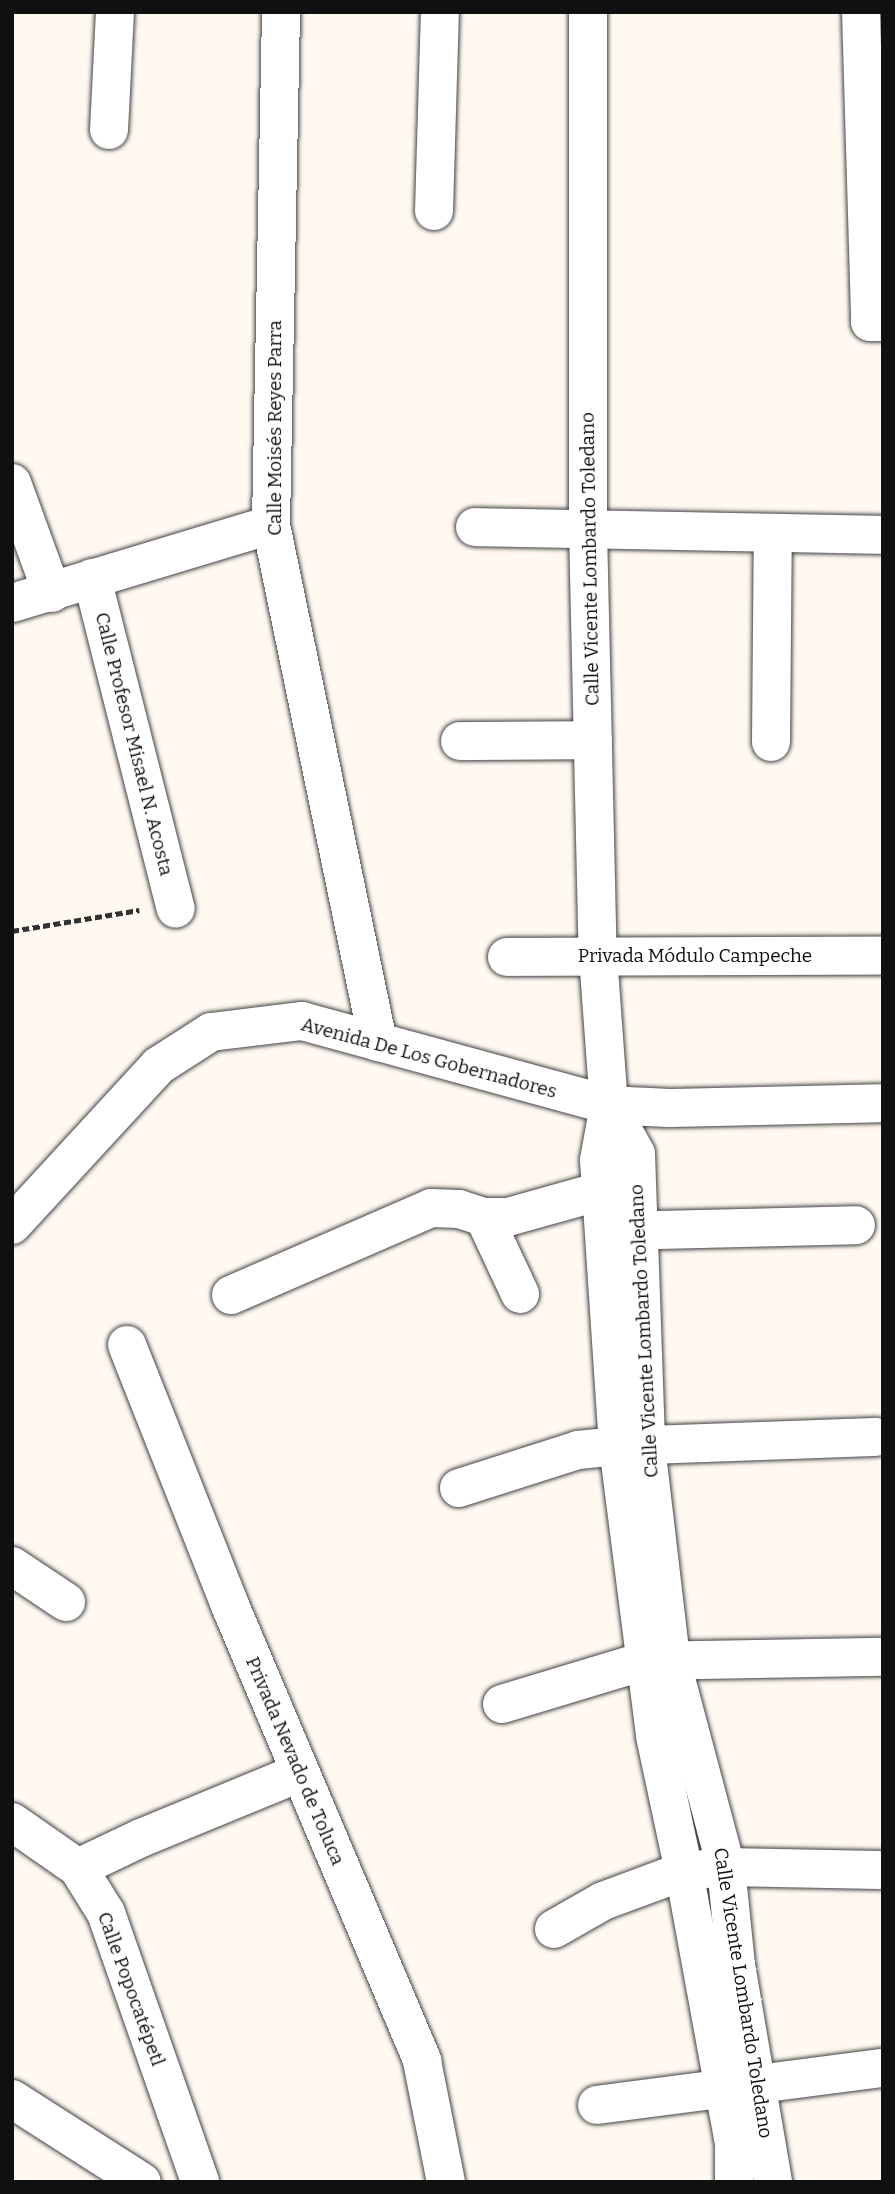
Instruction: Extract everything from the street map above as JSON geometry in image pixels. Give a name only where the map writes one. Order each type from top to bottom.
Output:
[{"type":"street","points":[[109,130],[115,12]]},
{"type":"street","name":"Calle Moisés Reyes Parra","points":[[281,12],[271,525],[378,1042]]},
{"type":"street","points":[[434,211],[440,12]]},
{"type":"street","name":"Calle Vicente Lombardo Toledano","points":[[588,12],[588,529],[598,956],[609,1105],[599,1160],[601,1191],[623,1230]]},
{"type":"street","points":[[861,12],[872,125],[870,322],[883,321]]},
{"type":"street","points":[[12,483],[52,593]]},
{"type":"street","points":[[12,603],[271,525]]},
{"type":"street","points":[[475,527],[883,535]]},
{"type":"street","points":[[771,742],[774,533]]},
{"type":"street","name":"Calle Profesor Misael N. Acosta","points":[[92,578],[176,909]]},
{"type":"street","points":[[460,741],[593,740]]},
{"type":"street","name":"Privada Módulo Campeche","points":[[508,957],[883,956]]},
{"type":"street","name":"Avenida De Los Gobernadores","points":[[12,1225],[158,1066],[212,1032],[302,1021],[609,1105],[669,1108],[883,1103]]},
{"type":"street","name":"Calle Vicente Lombardo Toledano","points":[[609,1105],[636,1154],[623,1230],[632,1446],[657,1660],[655,1736],[684,1871],[740,2086],[773,2182]]},
{"type":"street","points":[[231,1295],[431,1208],[459,1209],[484,1217],[508,1217],[601,1191]]},
{"type":"street","points":[[484,1217],[520,1294]]},
{"type":"street","points":[[623,1230],[856,1226]]},
{"type":"street","name":"Privada Nevado de Toluca","points":[[127,1345],[299,1773],[422,2061],[446,2182]]},
{"type":"street","points":[[459,1488],[578,1450],[876,1437]]},
{"type":"street","points":[[12,1566],[66,1602]]},
{"type":"street","points":[[502,1704],[657,1660],[883,1657]]},
{"type":"street","name":"Calle Vicente Lombardo Toledano","points":[[657,1660],[726,1867],[736,1965],[740,2086],[734,2143],[734,2182]]},
{"type":"street","points":[[12,1822],[79,1868],[141,1838],[299,1773]]},
{"type":"street","points":[[554,1929],[604,1901],[684,1871],[726,1867],[879,1870]]},
{"type":"street","name":"Calle Popocatépetl","points":[[79,1868],[106,1913],[200,2182]]},
{"type":"street","points":[[597,2105],[883,2068]]},
{"type":"street","points":[[12,2099],[142,2182]]},
{"type":"path","points":[[12,931],[91,916],[152,908],[176,909]]}]
